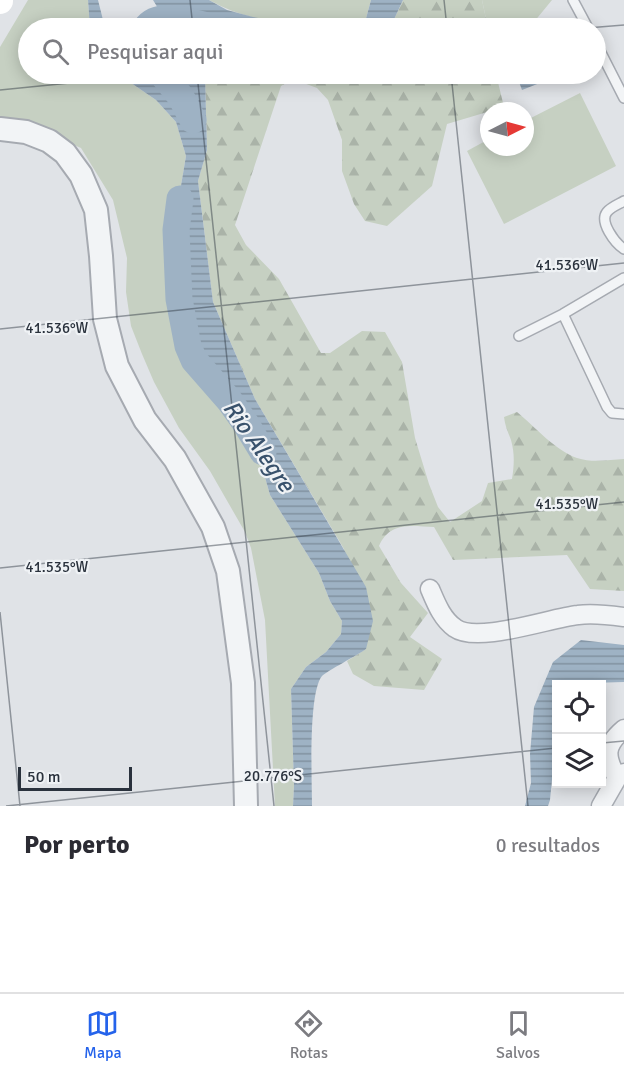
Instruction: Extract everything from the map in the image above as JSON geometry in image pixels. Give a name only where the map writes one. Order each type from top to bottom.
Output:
[{"type":"street","points":[[0,129],[26,132],[49,141],[65,153],[81,176],[96,210],[105,320],[117,366],[145,420],[175,459],[213,527],[228,571],[243,683],[246,806]]},
{"type":"street","points":[[429,589],[448,622],[455,629],[463,632],[484,633],[506,630],[577,615],[598,614],[624,617]]},
{"type":"street","points":[[601,806],[621,776],[610,765],[608,751],[612,739],[624,729]]},
{"type":"lane","points":[[573,0],[583,18]]},
{"type":"lane","points":[[606,63],[624,98]]},
{"type":"lane","points":[[624,201],[609,209],[604,220],[613,237],[624,249]]},
{"type":"lane","points":[[519,336],[563,314],[624,278]]},
{"type":"lane","points":[[563,314],[607,407],[612,413],[624,414]]},
{"type":"green space","points":[[28,0],[88,0],[89,18],[18,18],[18,84],[133,84],[156,100],[176,122],[186,156],[174,227],[202,365],[237,404],[257,449],[270,495],[319,573],[330,601],[342,621],[341,634],[326,652],[306,667],[291,689],[293,806],[275,806],[265,620],[251,548],[245,532],[210,471],[179,428],[142,354],[131,326],[126,292],[127,258],[113,200],[81,148],[25,124],[0,119],[0,47]]},
{"type":"green space","points":[[209,0],[371,0],[366,18],[256,18]]},
{"type":"green space","points":[[403,0],[482,0],[486,18],[395,18]]},
{"type":"green space","points":[[482,0],[552,0],[537,18],[486,18]]},
{"type":"green space","points":[[205,84],[284,84],[281,86],[235,225],[246,245],[279,279],[321,353],[330,353],[362,331],[385,332],[402,362],[415,438],[429,484],[438,507],[450,522],[482,501],[488,483],[512,479],[513,450],[504,417],[517,412],[569,455],[600,461],[624,459],[624,591],[590,589],[567,555],[453,560],[434,527],[409,526],[395,529],[389,532],[379,546],[401,583],[428,613],[410,637],[442,659],[424,690],[374,686],[353,674],[347,661],[366,649],[344,549],[255,399],[213,302],[198,181],[207,150]]},
{"type":"green space","points":[[306,84],[498,84],[503,102],[480,102],[480,114],[447,124],[432,186],[387,226],[365,221],[354,204],[342,171],[342,140],[328,100],[317,88]]},
{"type":"green space","points":[[580,93],[616,166],[504,224],[467,151],[480,144],[480,156],[534,156],[534,116]]},
{"type":"water","points":[[88,0],[98,0],[102,18],[89,18]]},
{"type":"water","points":[[153,0],[209,0],[227,10],[259,18],[164,18]]},
{"type":"water","points":[[371,0],[403,0],[395,18],[366,18]]},
{"type":"water","points":[[133,84],[166,84],[176,89],[181,84],[205,84],[207,150],[198,181],[213,302],[255,399],[366,587],[373,621],[366,649],[322,676],[318,685],[312,738],[312,806],[293,806],[291,689],[306,667],[326,652],[341,634],[342,621],[330,601],[319,573],[270,495],[257,449],[237,404],[202,366],[174,227],[186,156],[176,122],[156,100]]},
{"type":"water","points":[[520,84],[537,84],[522,90]]},
{"type":"water","points":[[581,640],[624,645],[624,682],[552,680],[550,800],[548,806],[525,806],[531,783],[530,754],[534,707],[553,662]]},
{"type":"waterway","name":"Rio Alegre","points":[[170,84],[181,97],[193,120]]},
{"type":"waterway","name":"Rio Alegre","points":[[180,199],[176,230],[179,299],[188,346],[194,360],[229,400],[263,452]]}]
